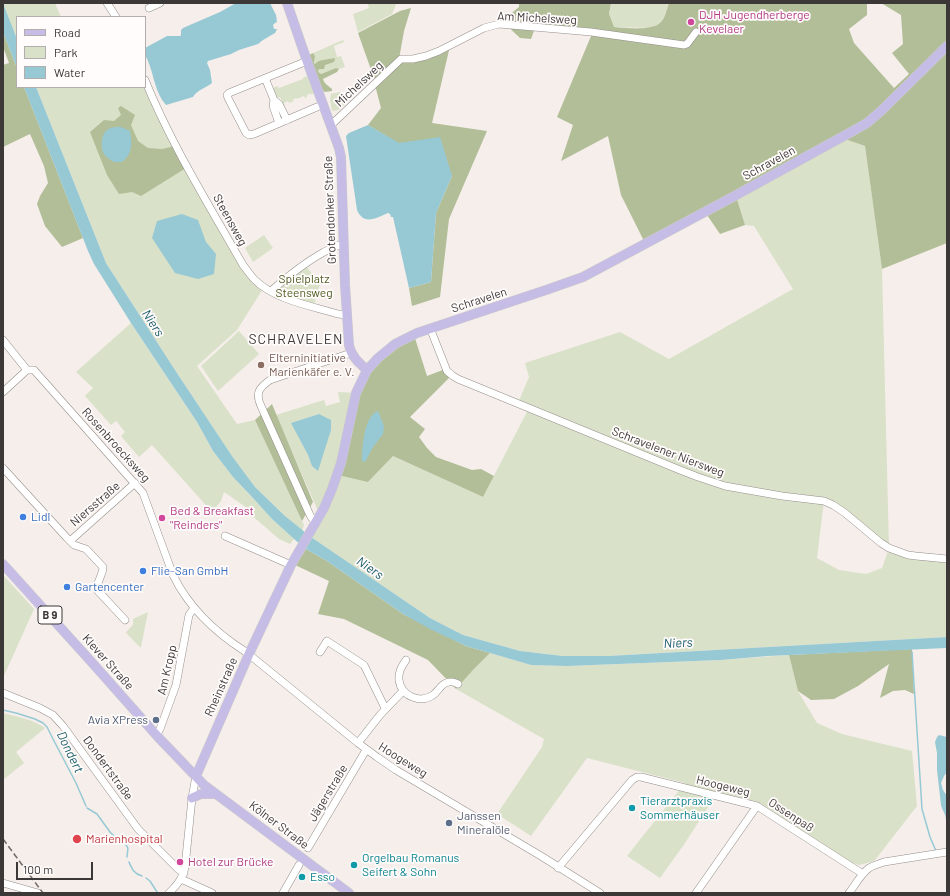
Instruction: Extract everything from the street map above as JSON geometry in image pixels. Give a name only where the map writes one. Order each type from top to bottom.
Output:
[{"type":"main road","name":"Grotendonker Straße","points":[[287,3],[330,125],[340,148],[347,315],[351,353]]},
{"type":"main road","name":"Schravelen","points":[[313,526],[324,508],[337,475],[345,448],[356,393],[367,370],[378,358],[395,344],[430,328],[583,277],[750,188],[867,123],[947,46]]},
{"type":"main road","points":[[351,353],[367,370]]},
{"type":"main road","name":"Rheinstraße","points":[[196,776],[249,654],[291,565],[313,526]]},
{"type":"main road","name":"Klever Straße","points":[[3,564],[156,735],[196,776]]},
{"type":"main road","points":[[183,763],[193,764],[202,762]]},
{"type":"main road","name":"Kölner Straße","points":[[196,776],[204,785],[349,893]]},
{"type":"main road","points":[[192,798],[201,794],[217,794]]},
{"type":"street","points":[[107,3],[115,16]]},
{"type":"street","points":[[149,8],[160,3]]},
{"type":"street","name":"Am Michelsweg","points":[[401,59],[413,59],[426,56],[484,28],[499,24],[591,32],[681,45],[687,44],[696,32]]},
{"type":"street","name":"Michelsweg","points":[[330,125],[401,59]]},
{"type":"street","points":[[307,61],[227,95],[243,127],[249,135],[317,107]]},
{"type":"street","points":[[265,78],[274,100],[272,106],[283,122]]},
{"type":"street","name":"Steensweg","points":[[146,82],[154,102],[183,158],[243,265],[255,280],[283,298],[338,314],[347,315]]},
{"type":"street","points":[[272,291],[285,278],[313,258],[333,247],[344,244]]},
{"type":"street","name":"Schravelener Niersweg","points":[[430,328],[446,371],[458,379],[705,480],[725,486],[824,501],[845,513],[889,548],[916,556],[947,559]]},
{"type":"street","name":"Rosenbroecksweg","points":[[3,340],[26,370],[34,370],[143,493],[178,587],[208,623],[228,640],[249,654]]},
{"type":"street","points":[[313,526],[310,516],[261,406],[258,392],[263,384],[270,380],[351,353]]},
{"type":"street","points":[[3,392],[26,370]]},
{"type":"street","points":[[3,468],[70,541],[74,545],[86,549],[103,568],[96,588],[125,620]]},
{"type":"street","name":"Niersstraße","points":[[70,541],[135,484]]},
{"type":"street","points":[[225,536],[291,565]]},
{"type":"street","name":"Am Kropp","points":[[156,735],[160,729],[176,685],[189,615],[194,608]]},
{"type":"street","points":[[320,652],[327,641],[364,665],[385,708]]},
{"type":"street","name":"Hoogeweg","points":[[249,654],[366,750],[396,770],[541,856],[600,893]]},
{"type":"street","points":[[406,660],[402,666],[400,683],[403,691],[411,697],[417,699],[428,698],[434,695],[442,685],[447,682],[458,684]]},
{"type":"street","points":[[358,744],[385,708],[403,691]]},
{"type":"street","name":"Dondertstraße","points":[[3,693],[53,715],[63,726],[138,829],[178,869],[182,876],[212,893]]},
{"type":"street","name":"Jägerstraße","points":[[308,848],[366,750]]},
{"type":"street","name":"Rheinstraße","points":[[182,876],[186,862],[192,798],[196,776]]},
{"type":"street","name":"Hoogeweg","points":[[558,868],[636,777],[757,806]]},
{"type":"street","name":"Ossenpaß","points":[[696,893],[757,806],[863,874]]},
{"type":"street","points":[[849,893],[863,874],[874,865],[884,862],[947,852]]},
{"type":"street","points":[[283,893],[299,865]]},
{"type":"street","points":[[169,893],[176,886],[182,876]]},
{"type":"street","points":[[3,883],[10,889],[38,893]]},
{"type":"green space","points":[[3,3],[55,3],[61,16],[16,16],[16,36]]},
{"type":"green space","points":[[367,3],[398,3],[396,4],[392,14],[358,32],[353,14],[369,8]]},
{"type":"green space","points":[[519,3],[611,3],[609,14],[614,27],[645,28],[656,26],[662,21],[669,3],[869,3],[867,4],[867,15],[849,29],[854,43],[894,88],[909,74],[892,53],[903,44],[901,15],[881,3],[947,3],[947,243],[882,269],[865,146],[842,138],[736,196],[745,225],[720,234],[705,212],[645,243],[621,195],[608,136],[561,161],[573,125],[557,117],[594,29],[535,28],[531,39],[520,38],[502,21],[519,7]]},
{"type":"green space","points":[[611,3],[669,3],[661,23],[651,28],[613,27],[609,15]]},
{"type":"green space","points":[[411,8],[404,31],[399,59],[412,62],[450,46],[432,123],[487,131],[449,219],[440,297],[412,306],[409,288],[431,282],[436,213],[452,176],[368,125],[381,108],[375,85],[376,79],[374,78],[358,33],[400,11]]},
{"type":"green space","points":[[3,32],[16,65],[16,88],[24,88],[83,238],[62,247],[45,226],[37,204],[48,183],[44,166],[30,134],[3,147],[3,65],[9,63],[3,47]]},
{"type":"green space","points":[[343,40],[344,42],[334,46],[337,57],[341,56],[345,67],[321,74],[318,73],[319,69],[323,69],[325,65],[334,58],[315,64],[315,56],[313,53]]},
{"type":"green space","points":[[313,53],[315,56],[315,64],[321,60],[335,59],[334,62],[325,65],[324,69],[319,69],[318,72],[321,74],[336,68],[339,69],[337,72],[323,79],[325,84],[332,89],[332,91],[325,92],[322,90],[309,55]]},
{"type":"green space","points":[[307,76],[314,94],[309,94],[305,98],[304,96],[293,99],[294,101],[289,103],[288,101],[284,103],[284,106],[280,97],[277,98],[273,88],[277,86],[279,88]]},
{"type":"green space","points":[[36,88],[146,88],[243,265],[264,287],[237,330],[197,366],[237,424],[255,420],[304,525],[302,531],[255,487],[232,456],[106,263]]},
{"type":"green space","points":[[340,92],[344,101],[351,99],[338,110],[332,111],[330,94]]},
{"type":"green space","points":[[121,106],[135,115],[131,125],[138,141],[148,148],[162,149],[175,146],[186,168],[141,196],[132,192],[119,194],[107,175],[90,132],[104,120],[114,121],[121,115],[118,108]]},
{"type":"green space","points":[[842,138],[865,146],[882,269],[889,548],[908,555],[947,559],[947,637],[608,656],[563,656],[520,651],[463,635],[430,618],[311,537],[318,511],[276,415],[324,400],[326,406],[340,402],[338,392],[356,393],[368,482],[393,456],[483,497],[529,408],[518,403],[529,377],[525,363],[620,332],[669,359],[793,289],[754,226],[745,225],[736,196]],"holes":[[[319,414],[312,465],[292,423]],[[824,501],[889,548],[882,568],[866,574],[839,570],[817,558]]]},
{"type":"green space","points":[[264,235],[273,248],[253,262],[245,248]]},
{"type":"green space","name":"Spielplatz Steensweg","points":[[306,266],[320,284],[314,304],[284,295],[279,291],[280,287]]},
{"type":"green space","points":[[131,323],[197,422],[213,451],[233,477],[272,519],[294,539],[290,544],[279,539],[249,513],[250,510],[224,492],[221,501],[212,512],[152,445],[139,457],[121,436],[125,432],[116,421],[111,425],[85,396],[93,388],[76,372]]},
{"type":"green space","points":[[239,331],[259,354],[218,391],[201,366]]},
{"type":"green space","points":[[414,335],[427,376],[448,368],[452,375],[410,417],[425,429],[419,437],[436,457],[472,470],[481,469],[494,476],[483,497],[393,456],[368,482],[338,475],[359,396],[369,375],[379,363]]},
{"type":"green space","points":[[272,404],[313,502],[302,521],[255,420]]},
{"type":"green space","points":[[304,548],[327,561],[403,614],[466,646],[490,653],[456,689],[428,660],[344,619],[318,614],[329,581],[295,565]]},
{"type":"green space","points":[[3,575],[34,609],[3,678]]},
{"type":"green space","points":[[148,612],[140,647],[126,632],[133,625],[133,619]]},
{"type":"green space","points":[[912,649],[914,694],[905,690],[893,691],[880,698],[889,664],[858,686],[834,699],[811,700],[798,691],[789,655]]},
{"type":"green space","points":[[490,653],[531,665],[567,666],[721,660],[789,655],[798,691],[817,723],[842,734],[912,751],[917,806],[875,860],[859,865],[840,859],[815,840],[758,802],[718,792],[660,878],[627,856],[685,783],[587,758],[531,836],[497,814],[542,747],[544,739],[456,689]]},
{"type":"green space","points":[[3,713],[30,720],[45,728],[16,752],[24,763],[3,780]]},
{"type":"water","points":[[3,3],[16,36],[16,65],[3,32]]},
{"type":"water","points":[[236,3],[270,3],[276,15],[277,22],[273,25],[274,29],[277,29],[275,33],[258,44],[208,61],[207,63],[210,70],[212,83],[193,97],[166,105],[159,95],[146,57],[146,47],[167,36],[180,36],[183,28],[220,12]]},
{"type":"water","points":[[24,88],[36,88],[106,263],[232,456],[255,487],[285,516],[311,537],[430,618],[463,635],[520,651],[563,656],[608,656],[947,637],[947,648],[768,656],[721,660],[567,666],[531,665],[466,646],[403,614],[327,561],[304,548],[272,519],[233,477],[213,451],[197,422],[131,323],[94,264]]},
{"type":"water","points":[[368,125],[399,143],[440,137],[452,176],[436,213],[431,282],[409,288],[393,217],[391,217],[390,214],[388,213],[375,218],[367,219],[363,218],[357,210],[346,136],[349,133]]},
{"type":"water","points":[[113,127],[121,127],[130,131],[131,148],[126,159],[122,162],[114,162],[104,154],[102,139],[105,132],[108,130]]},
{"type":"water","points":[[182,214],[198,220],[206,242],[216,254],[214,274],[198,279],[175,273],[152,238],[157,221]]},
{"type":"water","points":[[378,411],[384,426],[383,434],[373,447],[365,462],[362,461],[365,433],[370,419],[373,414]]},
{"type":"water","points":[[319,414],[331,420],[331,430],[318,471],[312,466],[308,455],[291,423]]},
{"type":"water","points":[[939,735],[947,737],[947,772],[941,783],[947,796],[946,820],[941,805],[937,770],[937,753],[935,742]]},
{"type":"waterway","points":[[912,652],[922,809],[930,837],[936,851]]},
{"type":"waterway","name":"Dondert","points":[[3,710],[35,719],[47,727],[76,783],[86,806]]},
{"type":"waterway","name":"Dondert","points":[[87,808],[97,814],[110,832],[119,841]]},
{"type":"waterway","name":"Dondert","points":[[125,844],[128,849],[127,857]]},
{"type":"waterway","name":"Dondert","points":[[129,862],[135,873],[142,876]]},
{"type":"waterway","name":"Dondert","points":[[146,878],[150,881],[157,892]]},
{"type":"railway","points":[[3,839],[43,893]]},
{"type":"place","name":"DJH Jugendherberge Kevelaer","points":[[691,22]]},
{"type":"place","name":"Elterninitiative Marienkäfer e. V.","points":[[261,365]]},
{"type":"place","name":"Lidl","points":[[23,517]]},
{"type":"place","name":"Bed & Breakfast \"Reinders\"","points":[[162,518]]},
{"type":"place","name":"Flie-San GmbH","points":[[143,571]]},
{"type":"place","name":"Gartencenter","points":[[67,587]]},
{"type":"place","name":"Avia XPress","points":[[156,720]]},
{"type":"place","name":"Tierarztpraxis Sommerhäuser","points":[[632,808]]},
{"type":"place","name":"Janssen Mineralöle","points":[[449,823]]},
{"type":"place","name":"Marienhospital","points":[[77,839]]},
{"type":"place","name":"Hotel zur Brücke","points":[[180,862]]},
{"type":"place","name":"Orgelbau Romanus Seifert & Sohn","points":[[354,865]]},
{"type":"place","name":"Esso","points":[[302,877]]},
{"type":"district","name":"SCHRAVELEN","points":[[296,339]]},
{"type":"water label","name":"Niers","points":[[153,323]]},
{"type":"water label","name":"Niers","points":[[370,568]]},
{"type":"water label","name":"Niers","points":[[678,643]]}]
